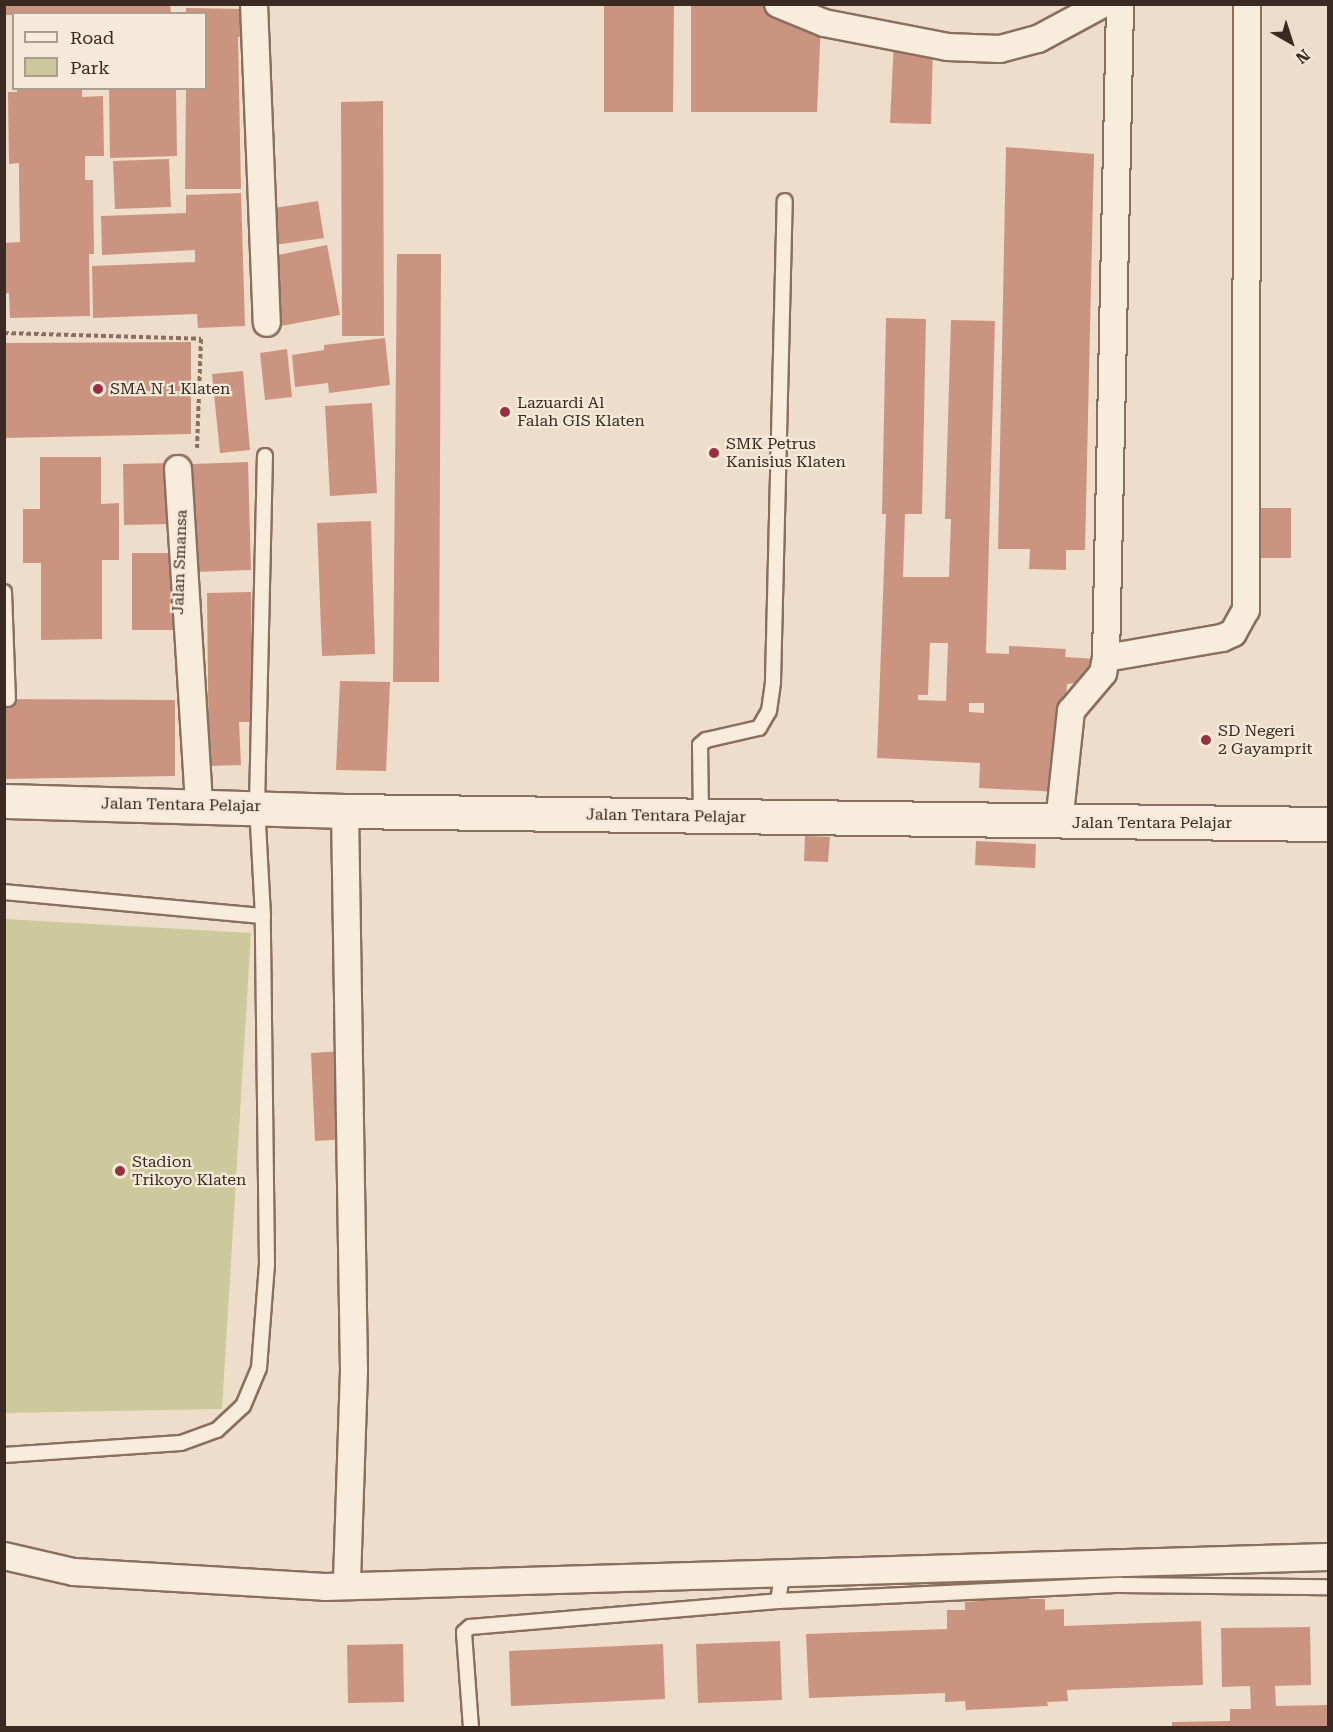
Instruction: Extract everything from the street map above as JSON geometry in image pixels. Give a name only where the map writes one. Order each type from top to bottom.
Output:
[{"type":"main road","name":"Jalan Tentara Pelajar","points":[[4,801],[257,806],[345,811],[1059,823],[1329,824]]},
{"type":"street","points":[[255,4],[267,322]]},
{"type":"street","points":[[778,4],[824,23],[947,47],[1000,49],[1038,39],[1103,5],[1106,658],[1103,674],[1071,711],[1059,823]]},
{"type":"street","points":[[1106,658],[1222,639],[1233,633],[1246,609],[1247,4]]},
{"type":"street","points":[[187,464],[199,805]]},
{"type":"street","points":[[345,811],[354,1370],[347,1586]]},
{"type":"street","points":[[4,1556],[74,1572],[347,1586],[780,1588],[1329,1557]]},
{"type":"lane","points":[[701,816],[700,745],[706,740],[759,728],[769,711],[773,681],[785,201]]},
{"type":"lane","points":[[4,1455],[181,1443],[217,1430],[243,1406],[259,1368],[267,1265],[263,916],[257,806],[265,456]]},
{"type":"lane","points":[[4,592],[8,699]]},
{"type":"lane","points":[[4,892],[263,916]]},
{"type":"lane","points":[[471,1728],[464,1632],[470,1627],[780,1588],[1122,1585],[1329,1587]]},
{"type":"path","points":[[4,333],[201,339],[187,464]]},
{"type":"green space","name":"Stadion Trikoyo Klaten","points":[[5,919],[251,933],[222,1409],[5,1413]]},
{"type":"building","points":[[4,4],[170,4],[171,12],[12,12],[12,15],[4,15]]},
{"type":"building","points":[[604,4],[674,4],[673,112],[604,112]]},
{"type":"building","points":[[691,5],[773,5],[773,16],[821,23],[817,112],[691,112]]},
{"type":"building","points":[[186,8],[246,9],[246,37],[238,37],[241,189],[185,189],[186,90],[207,90],[207,12],[186,12]]},
{"type":"building","points":[[894,39],[933,45],[931,124],[890,123]]},
{"type":"building","points":[[17,90],[82,90],[82,97],[103,96],[104,156],[85,156],[85,180],[93,180],[94,254],[89,254],[90,316],[10,318],[9,293],[4,294],[4,243],[20,242],[19,163],[9,164],[8,92],[17,92]]},
{"type":"building","points":[[109,90],[176,90],[177,156],[110,158]]},
{"type":"building","points":[[383,101],[384,336],[342,336],[341,102]]},
{"type":"building","points":[[1006,147],[1094,154],[1085,550],[1066,550],[1066,570],[1029,569],[1030,549],[998,549]]},
{"type":"building","points":[[169,159],[171,207],[115,209],[113,161]]},
{"type":"building","points":[[241,193],[245,326],[198,328],[197,314],[93,318],[92,266],[195,262],[195,250],[102,255],[101,216],[186,213],[186,195]]},
{"type":"building","points":[[318,201],[324,238],[274,245],[268,209]]},
{"type":"building","points":[[327,245],[340,315],[281,326],[268,257]]},
{"type":"building","points":[[397,254],[441,254],[439,682],[393,682]]},
{"type":"building","points":[[886,318],[926,319],[922,514],[905,514],[903,577],[949,577],[951,519],[945,519],[951,320],[995,321],[986,653],[1009,654],[1009,646],[1066,649],[1065,657],[1096,659],[1096,681],[1067,684],[1060,792],[979,788],[980,763],[877,758],[886,514],[882,514]],"holes":[[[930,643],[948,643],[946,701],[918,700],[918,695],[928,695]],[[969,703],[984,703],[984,713],[969,712]]]},
{"type":"building","points":[[385,338],[390,385],[329,393],[328,383],[295,387],[292,355],[324,350],[324,345]]},
{"type":"building","name":"SMA N 1 Klaten","points":[[191,342],[191,434],[4,438],[4,343]]},
{"type":"building","points":[[287,349],[292,397],[265,400],[260,353]]},
{"type":"building","points":[[243,371],[250,450],[220,453],[212,374]]},
{"type":"building","points":[[372,403],[377,493],[330,496],[325,406]]},
{"type":"building","points":[[40,457],[101,457],[101,504],[119,503],[119,560],[102,560],[102,639],[41,640],[41,563],[23,563],[23,509],[40,509]]},
{"type":"building","points":[[248,462],[251,570],[196,572],[192,464]]},
{"type":"building","points":[[169,463],[170,524],[124,525],[123,464]]},
{"type":"building","points":[[1248,508],[1291,508],[1291,558],[1248,558]]},
{"type":"building","points":[[371,521],[375,654],[322,656],[317,523]]},
{"type":"building","points":[[132,553],[175,553],[176,630],[132,630]]},
{"type":"building","points":[[251,592],[253,722],[239,722],[241,765],[209,766],[207,593]]},
{"type":"building","points":[[340,681],[390,682],[386,771],[336,770]]},
{"type":"building","points":[[4,699],[175,700],[175,776],[4,779]]},
{"type":"building","points":[[805,836],[830,837],[828,862],[804,861]]},
{"type":"building","points":[[976,841],[1036,844],[1035,868],[975,865]]},
{"type":"building","points":[[343,1051],[348,1139],[315,1141],[311,1053]]},
{"type":"building","points":[[1028,1591],[1029,1599],[1045,1599],[1045,1610],[1064,1609],[1064,1626],[1201,1621],[1203,1685],[1067,1690],[1068,1701],[1047,1702],[1048,1706],[966,1710],[965,1701],[945,1702],[945,1693],[809,1698],[806,1634],[947,1629],[947,1610],[965,1610],[965,1602],[981,1601],[981,1593]]},
{"type":"building","points":[[1310,1627],[1311,1685],[1275,1686],[1276,1706],[1328,1705],[1328,1726],[1172,1728],[1172,1722],[1230,1721],[1230,1709],[1251,1709],[1250,1686],[1222,1687],[1221,1628]]},
{"type":"building","points":[[780,1641],[782,1700],[698,1703],[696,1644]]},
{"type":"building","points":[[403,1644],[404,1702],[348,1703],[347,1645]]},
{"type":"building","points":[[663,1644],[665,1699],[511,1706],[509,1651]]},
{"type":"place","name":"SMA N 1 Klaten","points":[[98,389]]},
{"type":"place","name":"Lazuardi Al Falah GIS Klaten","points":[[505,412]]},
{"type":"place","name":"SMK Petrus Kanisius Klaten","points":[[714,453]]},
{"type":"place","name":"SD Negeri 2 Gayamprit","points":[[1206,740]]},
{"type":"place","name":"Stadion Trikoyo Klaten","points":[[120,1171]]}]
